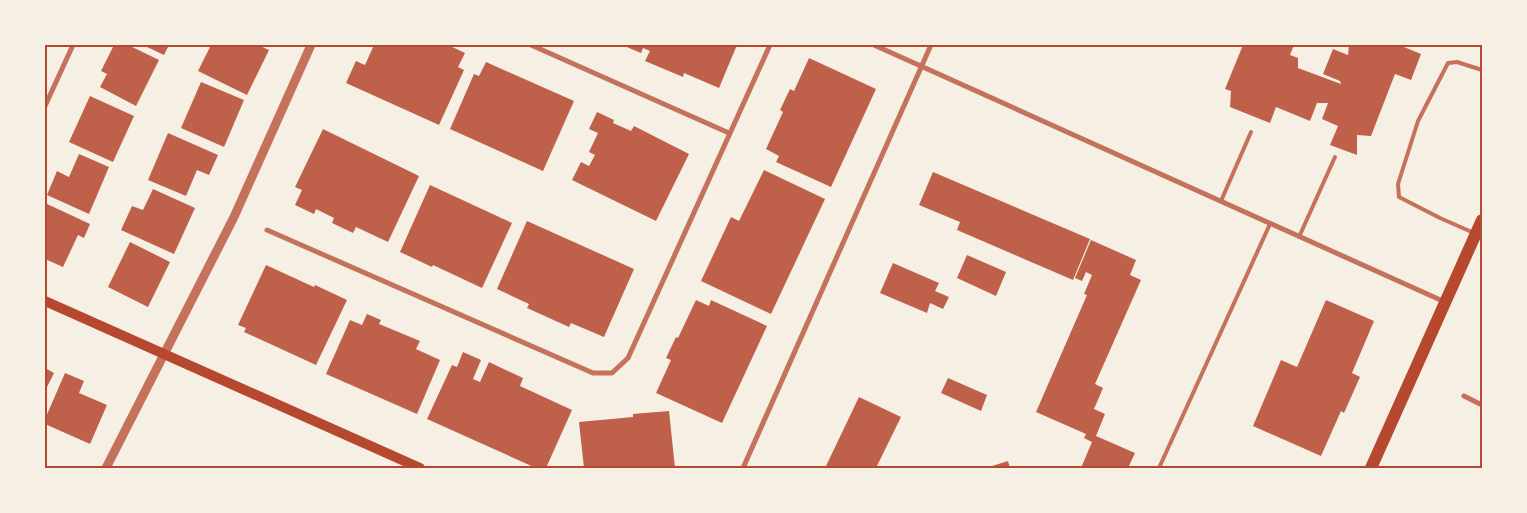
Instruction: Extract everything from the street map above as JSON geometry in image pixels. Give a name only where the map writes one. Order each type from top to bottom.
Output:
[{"type":"main road","points":[[1371,468],[1482,220]]},
{"type":"main road","points":[[45,301],[420,468]]},
{"type":"street","points":[[45,106],[73,45]]},
{"type":"street","points":[[106,468],[234,217],[311,45]]},
{"type":"street","points":[[531,45],[729,133]]},
{"type":"street","points":[[267,230],[593,373],[612,373],[628,358],[770,45]]},
{"type":"street","points":[[874,45],[1445,302]]},
{"type":"street","points":[[743,468],[931,45]]},
{"type":"street","points":[[1464,396],[1482,405]]},
{"type":"lane","points":[[1476,234],[1443,220],[1399,197],[1398,184],[1418,121],[1448,63],[1458,62],[1482,70]]},
{"type":"lane","points":[[1221,202],[1251,132]]},
{"type":"lane","points":[[1299,236],[1335,157]]},
{"type":"lane","points":[[1159,468],[1270,224]]},
{"type":"building","points":[[114,45],[128,45],[159,60],[136,106],[100,87],[107,74],[101,71]]},
{"type":"building","points":[[143,45],[169,45],[164,55]]},
{"type":"building","points":[[211,45],[258,45],[269,50],[247,95],[198,71]]},
{"type":"building","points":[[374,45],[448,45],[465,53],[458,67],[464,70],[439,125],[346,83],[356,61],[365,65]]},
{"type":"building","points":[[622,45],[737,45],[719,88],[684,73],[683,77],[645,61],[650,51],[643,48],[641,53]]},
{"type":"building","points":[[1243,45],[1294,45],[1290,55],[1298,58],[1298,68],[1341,84],[1340,81],[1323,74],[1333,49],[1348,55],[1349,45],[1399,45],[1421,54],[1411,80],[1395,74],[1371,136],[1357,135],[1357,155],[1330,145],[1338,126],[1322,119],[1328,103],[1317,103],[1310,121],[1276,107],[1270,123],[1230,107],[1231,91],[1225,89]]},
{"type":"building","points":[[809,58],[876,89],[831,187],[776,162],[779,156],[766,149],[783,112],[780,110],[790,89],[794,91]]},
{"type":"building","points":[[486,62],[574,101],[543,171],[450,129],[474,74],[479,76]]},
{"type":"building","points":[[201,82],[244,100],[224,147],[181,128]]},
{"type":"building","points":[[90,96],[134,116],[113,162],[69,142]]},
{"type":"building","points":[[597,112],[614,120],[613,123],[631,131],[634,126],[689,154],[656,221],[572,180],[581,162],[589,166],[595,155],[589,152],[598,133],[589,129]]},
{"type":"building","points":[[323,129],[419,176],[388,242],[356,227],[353,233],[332,223],[334,218],[316,209],[314,214],[295,205],[302,190],[295,187]]},
{"type":"building","points":[[168,133],[218,155],[209,175],[197,170],[186,196],[148,180]]},
{"type":"building","points":[[79,154],[109,167],[89,214],[47,195],[57,171],[69,177]]},
{"type":"building","points":[[764,170],[825,199],[771,314],[701,281],[731,217],[739,221]]},
{"type":"building","points":[[933,172],[1090,239],[1073,280],[957,230],[960,222],[919,205]]},
{"type":"building","points":[[430,185],[512,223],[482,288],[400,252]]},
{"type":"building","points":[[153,189],[195,208],[174,254],[121,230],[132,206],[143,210]]},
{"type":"building","points":[[45,203],[90,224],[84,238],[78,235],[63,267],[45,259]]},
{"type":"building","points":[[527,221],[634,269],[604,337],[571,323],[569,327],[527,308],[529,304],[497,289]]},
{"type":"building","points":[[1091,240],[1136,260],[1130,275],[1141,280],[1095,384],[1103,388],[1094,409],[1105,414],[1096,436],[1135,453],[1128,468],[1081,468],[1092,442],[1084,438],[1086,434],[1036,412],[1087,295],[1084,294],[1092,275],[1086,272],[1082,281],[1075,278]]},
{"type":"building","points":[[130,242],[170,262],[148,307],[108,287]]},
{"type":"building","points":[[967,255],[1006,272],[996,296],[957,278]]},
{"type":"building","points":[[893,263],[939,283],[935,291],[949,297],[943,309],[930,303],[927,313],[880,293]]},
{"type":"building","points":[[266,265],[347,300],[316,365],[244,332],[246,328],[238,325]]},
{"type":"building","points":[[696,300],[709,306],[711,300],[767,326],[722,423],[656,393],[671,360],[666,358]]},
{"type":"building","points":[[1326,300],[1374,321],[1352,373],[1360,377],[1344,413],[1341,411],[1321,456],[1253,426],[1281,360],[1297,367]]},
{"type":"building","points":[[367,314],[381,320],[379,324],[420,341],[416,349],[440,360],[417,414],[326,374],[350,320],[362,325]]},
{"type":"building","points":[[463,352],[481,360],[473,379],[480,382],[489,362],[523,378],[520,386],[572,410],[546,468],[536,468],[427,419],[452,365],[457,367]]},
{"type":"building","points":[[45,368],[54,373],[45,391]]},
{"type":"building","points":[[65,373],[84,381],[79,393],[107,405],[90,444],[45,424],[45,419]]},
{"type":"building","points":[[948,378],[987,395],[981,411],[941,393]]},
{"type":"building","points":[[859,397],[901,417],[876,468],[825,468]]},
{"type":"building","points":[[669,411],[675,468],[584,468],[579,422],[633,417],[633,414]]},
{"type":"building","points":[[1008,461],[1010,468],[986,468]]}]
